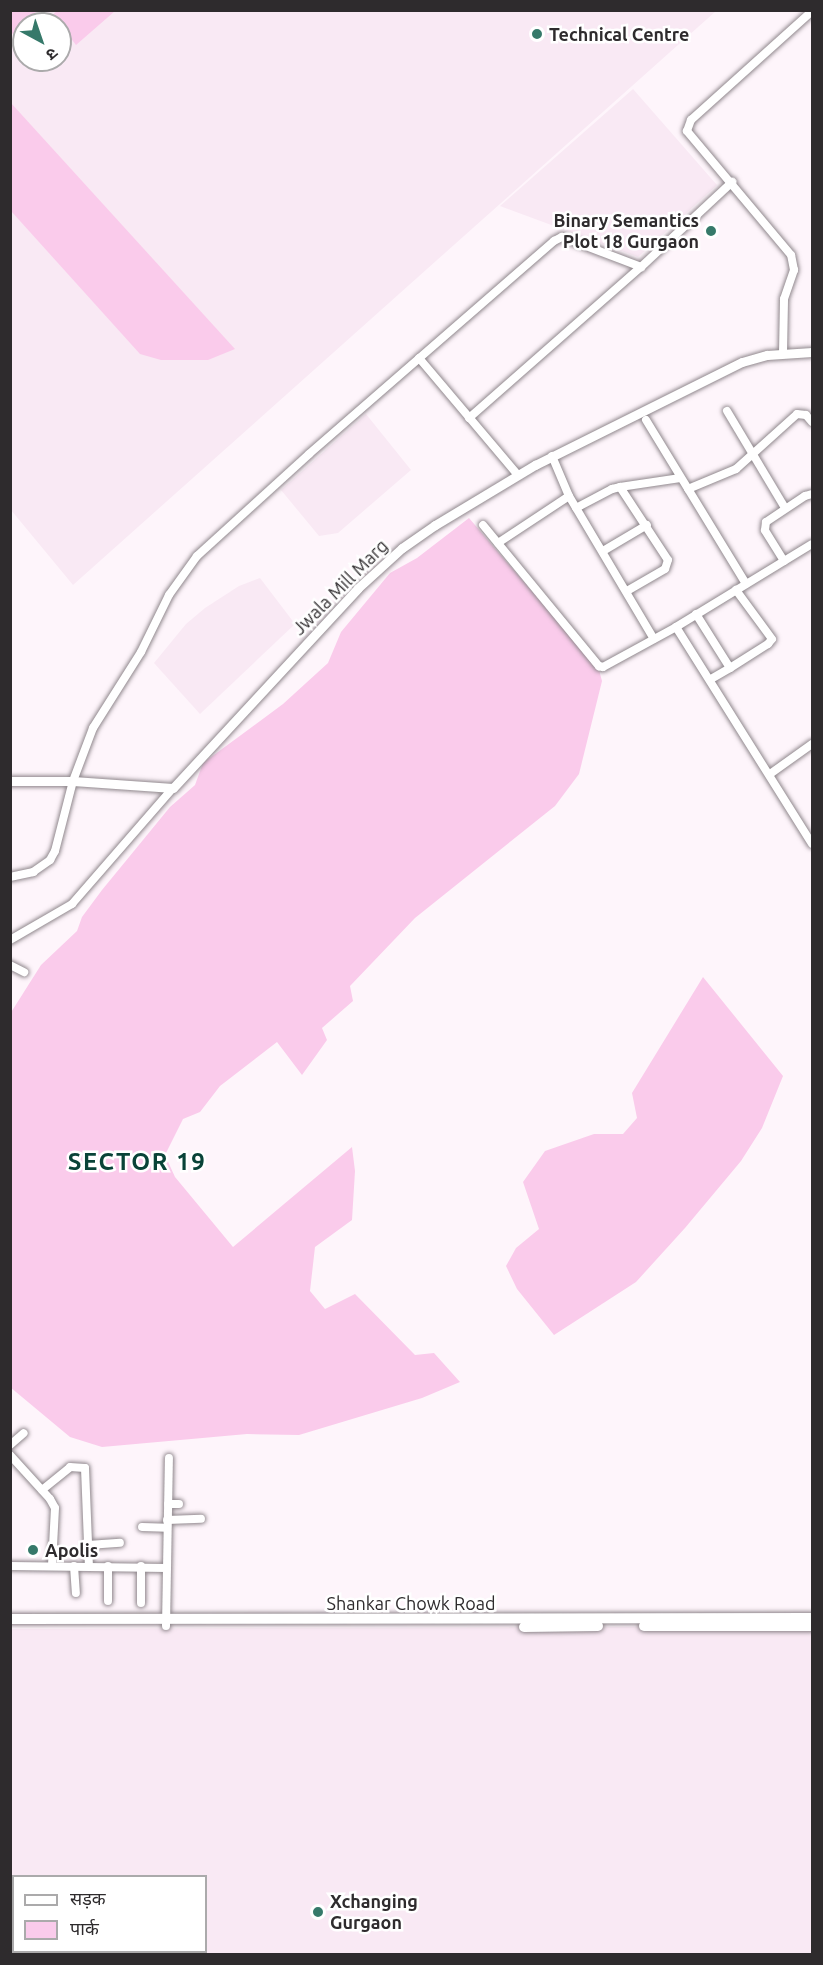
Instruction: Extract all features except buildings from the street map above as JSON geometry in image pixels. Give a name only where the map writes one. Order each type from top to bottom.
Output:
[{"type":"main road","name":"Shankar Chowk Road","points":[[10,1626],[813,1618]]},
{"type":"main road","name":"Shankar Chowk Road","points":[[10,1620],[166,1623],[813,1626]]},
{"type":"street","points":[[783,353],[784,304],[793,263],[778,238],[732,182],[689,136],[688,126],[813,11]]},
{"type":"street","points":[[469,418],[641,267],[732,182]]},
{"type":"street","points":[[10,877],[33,872],[50,860],[73,781],[93,728],[141,652],[183,572],[245,511],[558,238],[562,237],[641,267]]},
{"type":"street","name":"Jwala Mill Marg","points":[[173,788],[380,566],[435,525],[518,474],[742,362],[783,353],[813,352]]},
{"type":"street","points":[[419,358],[518,474]]},
{"type":"street","points":[[728,411],[785,508]]},
{"type":"street","points":[[688,489],[736,469],[797,414],[806,415],[813,422]]},
{"type":"street","points":[[646,420],[746,585]]},
{"type":"street","points":[[552,456],[569,496],[654,639]]},
{"type":"street","points":[[576,508],[612,489],[680,478]]},
{"type":"street","points":[[620,487],[647,525],[669,564],[665,569],[627,591]]},
{"type":"street","points":[[784,561],[764,526],[768,519],[813,494]]},
{"type":"street","points":[[498,543],[569,496]]},
{"type":"street","points":[[483,525],[599,666],[607,666],[676,627],[813,544]]},
{"type":"street","points":[[603,551],[647,525]]},
{"type":"street","points":[[711,679],[768,644],[772,639],[736,590]]},
{"type":"street","points":[[696,614],[730,668]]},
{"type":"street","points":[[676,627],[711,679],[813,844]]},
{"type":"street","points":[[770,774],[813,744]]},
{"type":"street","points":[[10,781],[73,781],[173,788]]},
{"type":"street","points":[[10,940],[72,904],[173,788]]},
{"type":"street","points":[[10,965],[24,972]]},
{"type":"street","points":[[10,1445],[24,1433]]},
{"type":"street","points":[[10,1455],[55,1508],[52,1566]]},
{"type":"street","points":[[166,1623],[169,1458]]},
{"type":"street","points":[[42,1490],[70,1467],[85,1468],[89,1566]]},
{"type":"street","points":[[168,1504],[179,1504]]},
{"type":"street","points":[[142,1527],[201,1519]]},
{"type":"street","points":[[88,1545],[120,1543]]},
{"type":"street","points":[[10,1566],[167,1568]]},
{"type":"street","points":[[74,1566],[76,1593]]},
{"type":"street","points":[[108,1566],[108,1601]]},
{"type":"street","points":[[141,1566],[141,1603]]},
{"type":"shaded area","points":[[10,11],[716,11],[73,585],[11,510]]},
{"type":"shaded area","points":[[633,89],[717,185],[638,257],[500,206]]},
{"type":"shaded area","points":[[366,414],[411,470],[338,533],[319,536],[281,490]]},
{"type":"shaded area","points":[[260,578],[295,624],[200,714],[154,663],[186,624],[205,608],[239,586]]},
{"type":"shaded area","points":[[812,1626],[812,1954],[11,1954],[10,1629]]},
{"type":"green space","points":[[11,10],[37,10],[36,12],[12,12],[11,35]]},
{"type":"green space","points":[[57,10],[115,11],[76,45],[72,40],[72,12],[56,12]]},
{"type":"green space","points":[[11,103],[235,349],[208,360],[161,360],[140,354],[11,211]]},
{"type":"green space","points":[[469,518],[599,670],[602,681],[579,774],[555,806],[415,918],[350,986],[353,1001],[322,1028],[327,1040],[302,1075],[277,1042],[220,1086],[200,1112],[183,1119],[165,1155],[175,1177],[233,1247],[352,1147],[355,1171],[352,1220],[315,1247],[310,1291],[325,1309],[355,1294],[415,1355],[434,1353],[460,1382],[422,1398],[299,1435],[247,1434],[102,1447],[70,1437],[10,1387],[10,1014],[41,965],[77,931],[82,917],[102,890],[170,807],[195,785],[203,763],[283,704],[328,663],[341,632],[390,573],[417,558]]},
{"type":"green space","points":[[703,977],[783,1076],[762,1128],[741,1161],[636,1282],[554,1335],[517,1289],[506,1266],[516,1248],[539,1229],[523,1182],[545,1151],[594,1134],[623,1134],[637,1118],[632,1093]]},
{"type":"place","name":"Technical Centre","points":[[537,34]]},
{"type":"place","name":"Binary Semantics Plot 18 Gurgaon","points":[[711,231]]},
{"type":"place","name":"Apolis","points":[[33,1550]]},
{"type":"place","name":"Xchanging Gurgaon","points":[[318,1912]]},
{"type":"district","name":"SECTOR 19","points":[[137,1162]]}]
